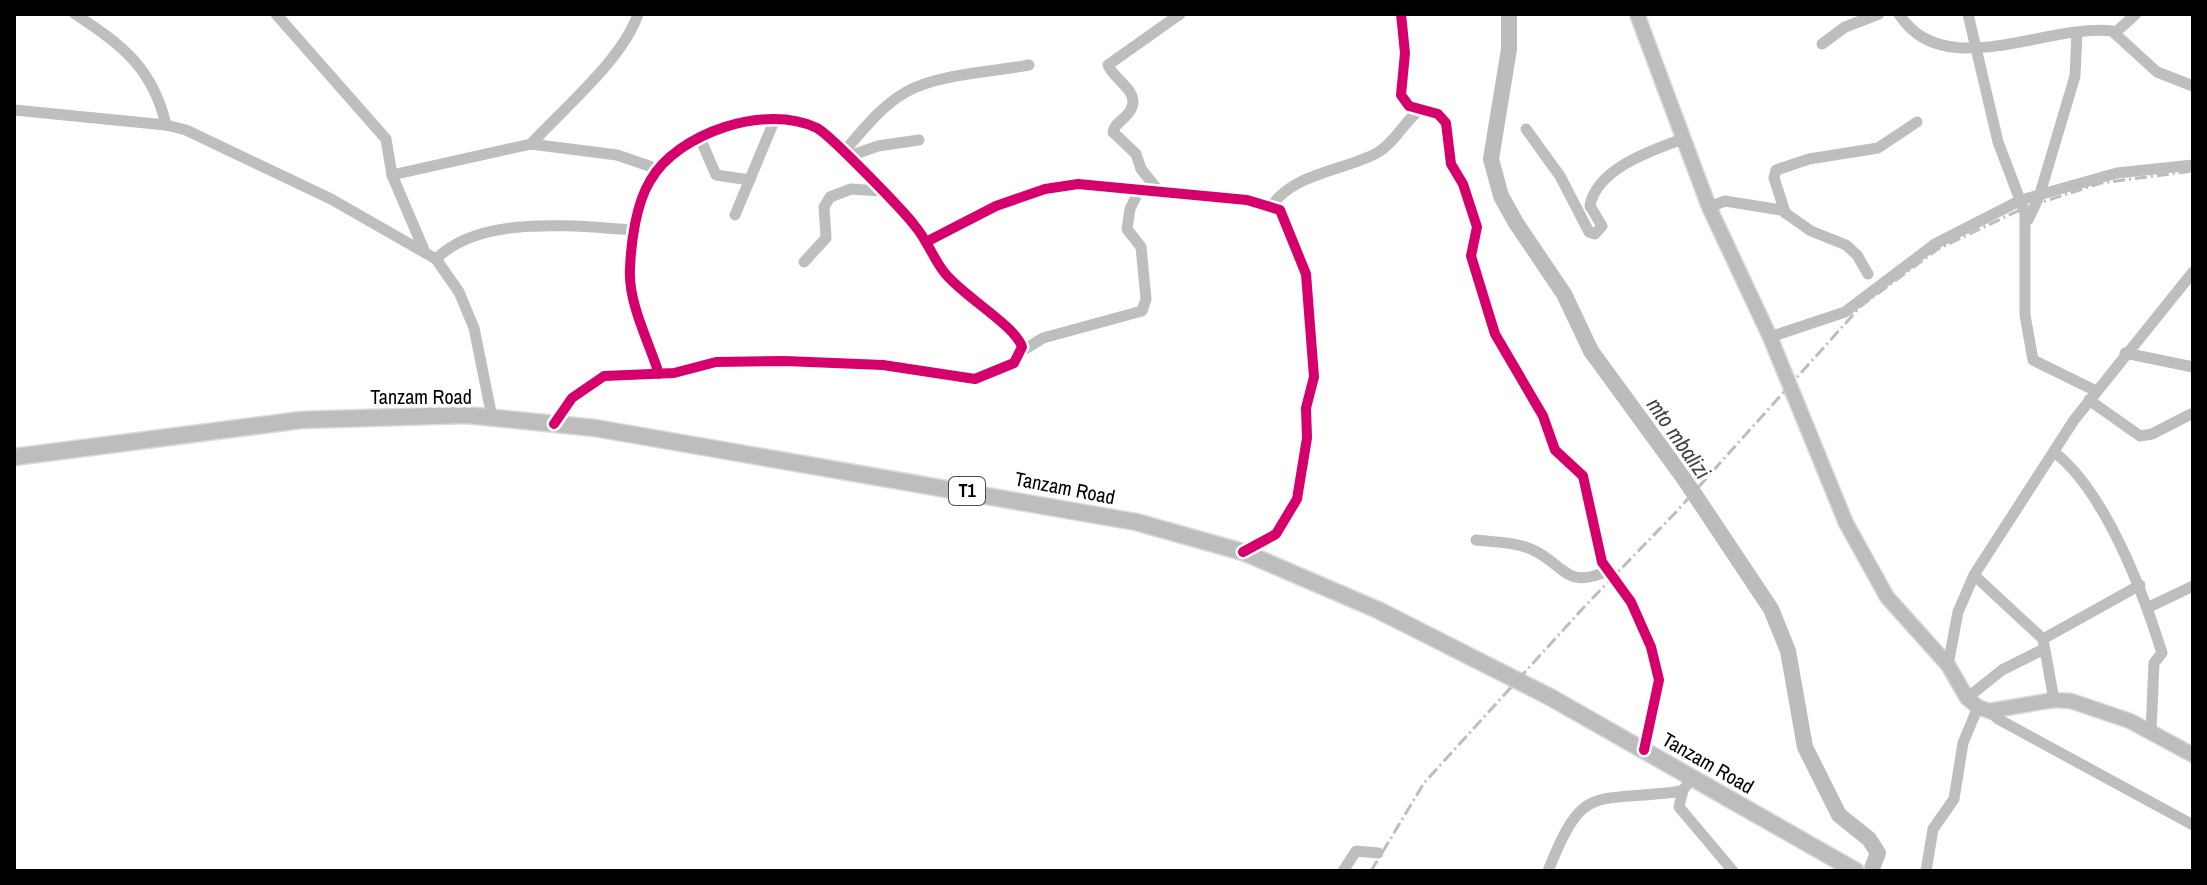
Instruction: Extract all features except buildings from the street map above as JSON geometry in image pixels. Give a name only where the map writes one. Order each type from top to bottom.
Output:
[{"type":"highway","name":"Tanzam Road","points":[[14,457],[301,420],[427,415],[492,417],[554,424],[1087,511],[1243,552],[1378,610],[1644,750],[1688,783],[1850,868]]},
{"type":"main road","points":[[1640,15],[1709,207],[1770,337],[1846,523],[1887,597],[1948,665],[1978,705],[2054,700],[2109,713],[2193,755]]},
{"type":"street","points":[[75,14],[140,65],[155,87],[166,125]]},
{"type":"street","points":[[276,14],[386,139],[392,175],[424,250]]},
{"type":"street","points":[[531,144],[610,58],[632,30],[638,14]]},
{"type":"street","points":[[1157,189],[1141,169],[1136,154],[1113,132],[1114,125],[1129,114],[1134,101],[1131,92],[1108,65],[1180,14]]},
{"type":"street","points":[[1401,14],[1405,53],[1401,95],[1409,106],[1438,114],[1446,123],[1451,164],[1463,184],[1477,227],[1471,256],[1495,334],[1543,416],[1555,450],[1583,476],[1593,508],[1599,553],[1607,571],[1631,602],[1657,667],[1659,680],[1644,750]]},
{"type":"street","points":[[1822,44],[1845,27],[1879,14]]},
{"type":"street","points":[[1899,14],[1912,33],[1952,48],[2077,33],[2116,32],[2136,14]]},
{"type":"street","points":[[1968,14],[1998,142],[2021,200],[2026,225]]},
{"type":"street","points":[[2116,32],[2157,72],[2193,86]]},
{"type":"street","points":[[2077,33],[2075,76],[2040,193],[2026,225],[2023,243],[2025,315],[2033,360],[2092,396],[2140,436],[2152,434],[2191,414]]},
{"type":"street","points":[[845,155],[882,111],[916,87],[1029,65]]},
{"type":"street","points":[[1272,206],[1278,196],[1290,189],[1376,153],[1421,109]]},
{"type":"street","points":[[14,110],[166,125],[256,161],[424,250],[436,259],[459,292],[474,328],[492,417]]},
{"type":"street","points":[[735,215],[775,119]]},
{"type":"street","points":[[659,374],[632,292],[630,270],[645,191],[658,169],[700,138],[731,124],[775,119],[813,126],[845,155],[926,242],[943,272],[1021,341],[1022,351]]},
{"type":"street","points":[[1785,212],[1774,178],[1776,170],[1809,159],[1878,148],[1917,122]]},
{"type":"street","points":[[1526,129],[1560,176],[1589,232],[1595,234],[1602,226],[1590,206],[1595,190],[1622,167],[1683,139]]},
{"type":"street","points":[[700,138],[716,175],[750,180]]},
{"type":"street","points":[[845,155],[919,140]]},
{"type":"street","points":[[392,175],[531,144],[617,155],[658,169]]},
{"type":"street","points":[[1770,337],[1845,312],[1935,244],[2021,200],[2117,173],[2193,165]]},
{"type":"street","points":[[926,242],[978,214],[1045,189],[1078,184],[1112,190],[1157,189],[1272,206],[1283,214],[1306,274],[1314,377],[1306,408],[1307,438],[1297,499],[1276,534],[1243,552]]},
{"type":"street","points":[[554,424],[572,398],[597,379],[620,374],[659,374],[716,362],[883,365],[975,379],[1014,363],[1031,343],[1053,334],[1142,311],[1146,299],[1141,250],[1127,229],[1130,209],[1140,188]]},
{"type":"street","points":[[804,262],[826,238],[824,207],[830,197],[851,189],[881,191]]},
{"type":"street","points":[[1709,207],[1725,201],[1785,212],[1811,231],[1846,245],[1857,255],[1868,274]]},
{"type":"street","points":[[436,259],[463,242],[508,228],[636,230]]},
{"type":"street","points":[[1948,665],[1958,612],[1974,575],[2092,396],[2193,272]]},
{"type":"street","points":[[2125,353],[2193,367]]},
{"type":"street","points":[[2054,452],[2074,470],[2091,493],[2140,585],[2162,653],[2154,663],[2151,732]]},
{"type":"street","points":[[1476,540],[1529,548],[1571,577],[1584,579],[1607,571]]},
{"type":"street","points":[[1974,575],[2044,644],[2054,700]]},
{"type":"street","points":[[1926,871],[1933,829],[1954,799],[1963,743],[1978,705],[2002,670],[2140,585]]},
{"type":"street","points":[[2147,608],[2193,586]]},
{"type":"street","points":[[1978,705],[1998,719],[2193,825]]},
{"type":"street","points":[[1548,871],[1573,816],[1583,806],[1600,799],[1634,798],[1688,783]]},
{"type":"street","points":[[1688,783],[1679,807],[1733,871]]},
{"type":"street","points":[[1343,871],[1356,851],[1378,853]]},
{"type":"waterway","name":"mto mbalizi","points":[[1509,14],[1509,49],[1491,159],[1501,196],[1564,294],[1591,351],[1683,477],[1771,609],[1788,651],[1805,747],[1839,815],[1869,839],[1878,853],[1871,871]]},
{"type":"railway","points":[[1371,871],[1424,783],[1585,606],[1677,511],[1861,306],[1938,249],[2024,208],[2101,183],[2193,171]]},
{"type":"cycle path","points":[[1401,14],[1405,53],[1401,95],[1409,106],[1438,114],[1446,123],[1451,164],[1463,184],[1477,227],[1471,256],[1495,334],[1543,416],[1555,450],[1583,476],[1602,562],[1631,602],[1651,647],[1659,680],[1644,750]]},
{"type":"cycle path","points":[[554,424],[572,398],[604,376],[674,373],[716,362],[785,361],[883,365],[975,379],[1014,363],[1022,347],[1009,329],[952,281],[908,217],[836,144],[817,128],[796,121],[773,119],[724,127],[701,137],[663,164],[645,190],[633,235],[630,282],[640,322],[655,362],[659,374]]},
{"type":"cycle path","points":[[926,242],[996,206],[1045,189],[1078,184],[1247,200],[1280,210],[1306,274],[1314,377],[1306,408],[1307,438],[1297,499],[1276,534],[1243,552]]}]
